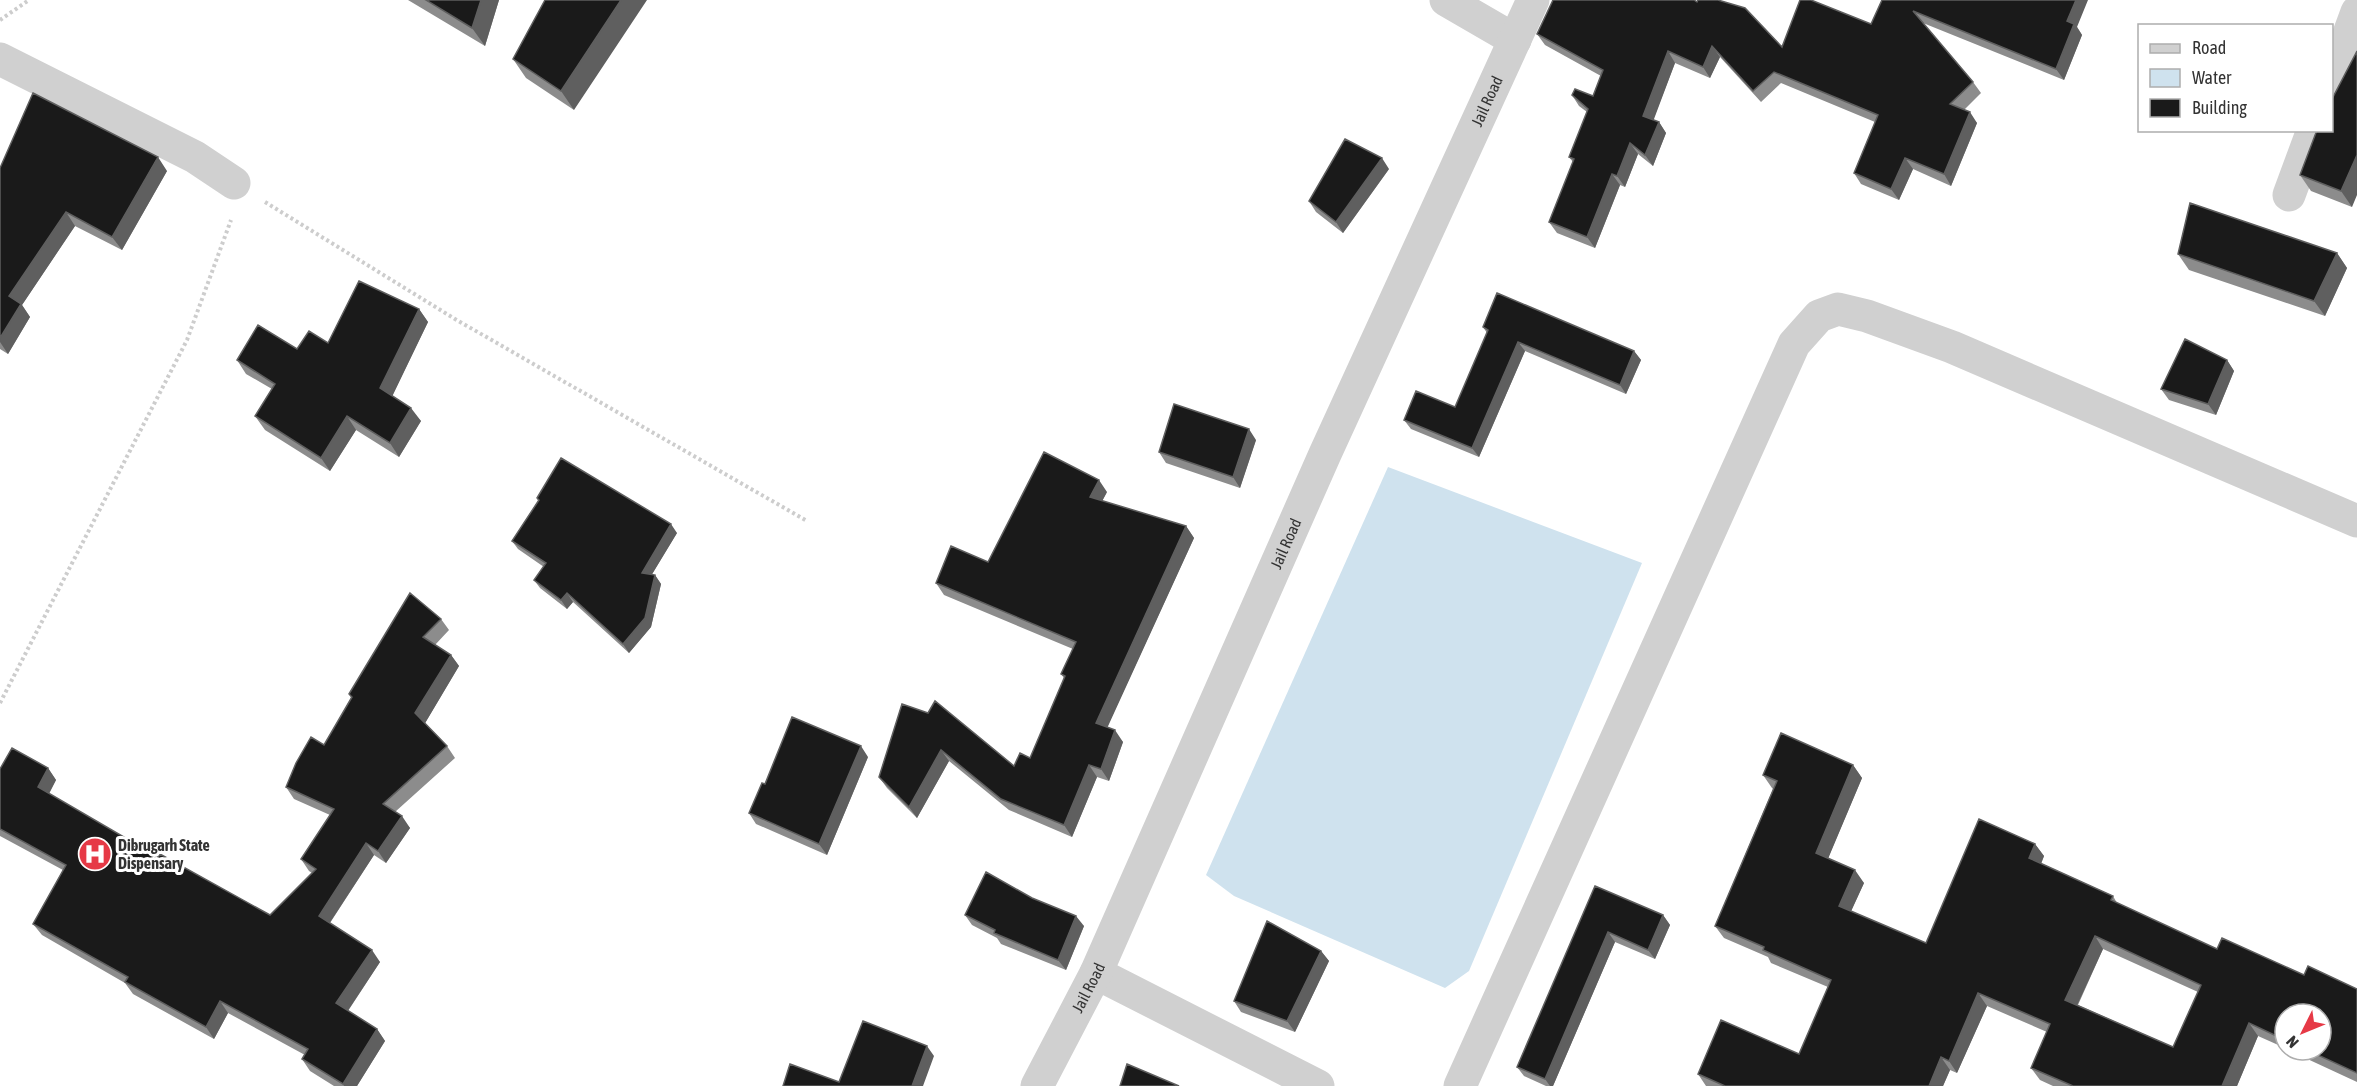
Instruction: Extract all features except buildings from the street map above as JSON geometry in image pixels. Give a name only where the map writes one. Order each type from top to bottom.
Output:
[{"type":"street","points":[[1446,0],[1515,40]]},
{"type":"street","name":"Jail Road","points":[[1037,1086],[1096,973],[1325,454],[1533,0]]},
{"type":"street","points":[[2333,75],[2357,12]]},
{"type":"street","points":[[0,59],[195,157],[234,183]]},
{"type":"street","points":[[2289,195],[2312,132]]},
{"type":"street","points":[[1460,1086],[1794,345],[1819,316],[1838,309],[1867,316],[1952,347],[2357,521]]},
{"type":"street","points":[[1096,973],[1318,1086]]},
{"type":"path","points":[[0,20],[29,0]]},
{"type":"path","points":[[234,183],[455,319],[807,521]]},
{"type":"path","points":[[0,703],[187,340],[235,210],[234,183]]},
{"type":"water","points":[[1388,467],[1642,563],[1469,971],[1445,988],[1234,896],[1206,875]]},
{"type":"place","name":"Dibrugarh State Dispensary","points":[[95,854]]}]
